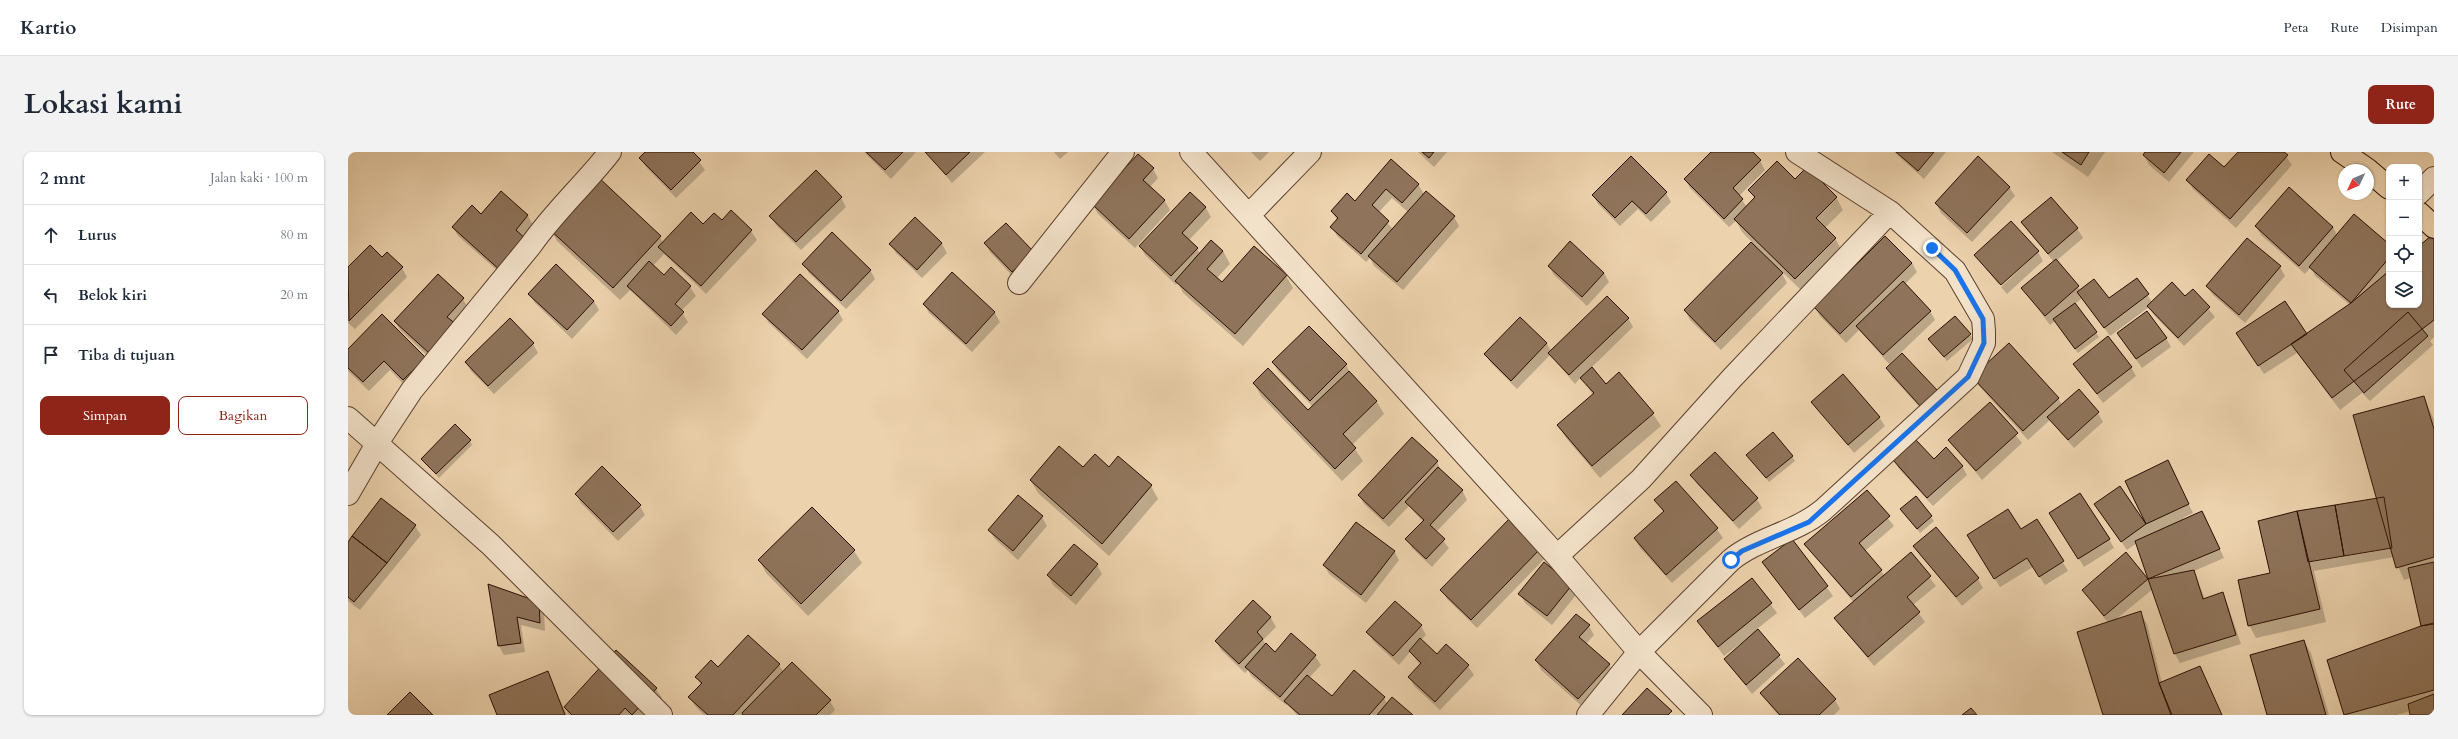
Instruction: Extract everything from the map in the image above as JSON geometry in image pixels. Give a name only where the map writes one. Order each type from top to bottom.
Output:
[{"type":"highway","points":[[2342,152],[2359,164]]},
{"type":"highway","points":[[2374,175],[2386,185]]},
{"type":"highway","points":[[2422,216],[2434,227]]},
{"type":"street","points":[[348,494],[412,390],[531,245],[545,225],[593,173],[610,152]]},
{"type":"street","points":[[1018,283],[1123,152]]},
{"type":"street","points":[[1191,152],[1557,556],[1639,652],[1701,715]]},
{"type":"street","points":[[1249,215],[1310,152]]},
{"type":"street","points":[[1588,715],[1639,652],[1731,560],[1742,551],[1809,522],[1968,377],[1984,343],[1983,319],[1955,270],[1890,212],[1796,152]]},
{"type":"street","points":[[2422,190],[2434,178]]},
{"type":"street","points":[[1557,556],[1641,479],[1732,378],[1890,212]]},
{"type":"street","points":[[348,418],[491,545],[661,715]]},
{"type":"building","points":[[645,152],[693,152],[701,160],[671,190],[639,158]]},
{"type":"building","points":[[866,152],[903,152],[885,170]]},
{"type":"building","points":[[925,152],[970,152],[946,175]]},
{"type":"building","points":[[1422,152],[1434,152],[1429,158]]},
{"type":"building","points":[[1711,152],[1753,152],[1761,160],[1733,188],[1743,199],[1724,219],[1684,179]]},
{"type":"building","points":[[1896,152],[1934,152],[1918,171]]},
{"type":"building","points":[[2062,152],[2089,152],[2081,165]]},
{"type":"building","points":[[2145,152],[2181,152],[2164,173],[2143,155]]},
{"type":"building","points":[[2238,152],[2284,152],[2288,155],[2230,219],[2186,180],[2209,154],[2224,167]]},
{"type":"building","points":[[1138,154],[1154,168],[1143,180],[1165,200],[1129,239],[1092,204]]},
{"type":"building","points":[[1631,156],[1667,192],[1646,214],[1632,201],[1615,218],[1592,195]]},
{"type":"building","points":[[1978,156],[2010,187],[1967,233],[1935,203]]},
{"type":"building","points":[[1391,159],[1419,184],[1402,203],[1386,189],[1372,205],[1389,221],[1361,254],[1330,227],[1338,218],[1331,211],[1347,193],[1355,201]]},
{"type":"building","points":[[1777,161],[1795,179],[1807,167],[1837,197],[1816,218],[1836,238],[1795,279],[1734,219],[1755,197],[1748,190]]},
{"type":"building","points":[[816,170],[842,197],[796,242],[769,216]]},
{"type":"building","points":[[597,176],[661,236],[613,288],[548,228]]},
{"type":"building","points":[[2289,187],[2333,227],[2299,266],[2255,226]]},
{"type":"building","points":[[501,191],[528,215],[516,230],[529,242],[502,272],[452,227],[472,205],[481,214]]},
{"type":"building","points":[[1426,191],[1455,216],[1397,282],[1368,256]]},
{"type":"building","points":[[1190,192],[1206,207],[1182,233],[1198,248],[1171,276],[1139,246]]},
{"type":"building","points":[[2051,197],[2078,228],[2048,254],[2021,222]]},
{"type":"building","points":[[731,210],[752,230],[701,286],[658,247],[691,212],[703,224],[714,213],[722,220]]},
{"type":"building","points":[[2354,214],[2386,241],[2386,262],[2351,303],[2309,267]]},
{"type":"building","points":[[915,217],[942,243],[917,270],[889,244]]},
{"type":"building","points":[[2011,221],[2039,251],[2001,285],[1974,255]]},
{"type":"building","points":[[1006,223],[1034,252],[1012,272],[984,243]]},
{"type":"building","points":[[832,232],[871,270],[841,301],[802,264]]},
{"type":"building","points":[[2432,235],[2434,237],[2434,320],[2332,398],[2291,344],[2351,303],[2386,274],[2386,308],[2422,308],[2422,243]]},
{"type":"building","points":[[1885,236],[1912,263],[1840,334],[1814,307]]},
{"type":"building","points":[[2247,238],[2281,266],[2239,315],[2206,286]]},
{"type":"building","points":[[1211,240],[1223,251],[1207,269],[1222,282],[1254,246],[1287,275],[1235,334],[1175,281]]},
{"type":"building","points":[[1570,241],[1604,273],[1582,297],[1548,266]]},
{"type":"building","points":[[1751,242],[1783,273],[1715,342],[1684,310]]},
{"type":"building","points":[[370,245],[382,257],[387,252],[403,267],[349,321],[348,267]]},
{"type":"building","points":[[2056,259],[2079,286],[2045,316],[2021,288]]},
{"type":"building","points":[[649,261],[664,275],[671,267],[691,286],[675,304],[684,312],[671,326],[627,286]]},
{"type":"building","points":[[556,264],[594,301],[567,330],[528,294]]},
{"type":"building","points":[[952,272],[995,312],[966,344],[923,304]]},
{"type":"building","points":[[438,274],[464,298],[447,317],[457,325],[430,354],[394,321]]},
{"type":"building","points":[[800,274],[839,311],[802,350],[762,314]]},
{"type":"building","points":[[2137,278],[2149,294],[2104,328],[2077,292],[2094,279],[2109,298]]},
{"type":"building","points":[[1903,281],[1931,311],[1883,355],[1856,326]]},
{"type":"building","points":[[2172,282],[2185,296],[2193,289],[2210,307],[2178,338],[2147,306]]},
{"type":"building","points":[[1607,296],[1629,318],[1569,375],[1548,353]]},
{"type":"building","points":[[2285,301],[2307,334],[2258,366],[2236,333]]},
{"type":"building","points":[[2075,303],[2097,332],[2075,349],[2053,319]]},
{"type":"building","points":[[2147,311],[2167,338],[2136,359],[2117,333]]},
{"type":"building","points":[[2408,312],[2428,336],[2364,393],[2344,370]]},
{"type":"building","points":[[382,314],[426,358],[403,380],[384,361],[363,382],[348,368],[348,349]]},
{"type":"building","points":[[1955,316],[1971,334],[1944,357],[1928,339]]},
{"type":"building","points":[[1520,317],[1547,343],[1511,381],[1484,354]]},
{"type":"building","points":[[510,318],[534,343],[488,386],[465,362]]},
{"type":"building","points":[[1309,326],[1347,364],[1310,401],[1272,362]]},
{"type":"building","points":[[2108,336],[2132,367],[2097,394],[2073,364]]},
{"type":"building","points":[[2009,343],[2059,398],[2023,431],[1972,377]]},
{"type":"building","points":[[1902,353],[1938,391],[1921,407],[1886,368]]},
{"type":"building","points":[[1592,367],[1606,384],[1619,372],[1654,413],[1592,466],[1557,425],[1594,393],[1580,378]]},
{"type":"building","points":[[1268,368],[1308,410],[1349,371],[1377,401],[1343,434],[1356,448],[1335,469],[1253,383]]},
{"type":"building","points":[[1843,374],[1880,417],[1848,445],[1811,402]]},
{"type":"building","points":[[2079,389],[2099,412],[2068,440],[2047,417]]},
{"type":"building","points":[[2424,396],[2434,429],[2434,557],[2396,568],[2353,415]]},
{"type":"building","points":[[1990,402],[2018,433],[1976,471],[1948,440]]},
{"type":"building","points":[[455,424],[471,440],[436,474],[421,459]]},
{"type":"building","points":[[1773,432],[1793,456],[1766,478],[1746,455]]},
{"type":"building","points":[[1412,437],[1438,461],[1383,519],[1358,495]]},
{"type":"building","points":[[1916,440],[1934,459],[1946,447],[1963,466],[1927,498],[1893,460]]},
{"type":"building","points":[[1059,446],[1083,467],[1095,454],[1109,467],[1118,456],[1152,485],[1102,544],[1030,480]]},
{"type":"building","points":[[1715,452],[1758,498],[1733,521],[1690,475]]},
{"type":"building","points":[[2168,460],[2189,504],[2146,524],[2125,481]]},
{"type":"building","points":[[602,466],[641,505],[613,532],[575,494]]},
{"type":"building","points":[[1438,467],[1463,490],[1430,525],[1445,539],[1426,559],[1405,539],[1424,520],[1405,502]]},
{"type":"building","points":[[1676,481],[1718,528],[1666,575],[1634,538],[1664,511],[1654,500]]},
{"type":"building","points":[[2120,486],[2146,524],[2121,542],[2094,504]]},
{"type":"building","points":[[1867,490],[1890,516],[1859,543],[1882,570],[1851,597],[1804,544]]},
{"type":"building","points":[[2080,493],[2110,539],[2078,559],[2049,513]]},
{"type":"building","points":[[1018,495],[1043,516],[1013,551],[988,530]]},
{"type":"building","points":[[1916,496],[1932,516],[1917,529],[1900,509]]},
{"type":"building","points":[[2384,497],[2392,548],[2344,556],[2335,505]]},
{"type":"building","points":[[381,498],[416,525],[387,563],[352,536]]},
{"type":"building","points":[[2335,505],[2344,556],[2308,562],[2297,511]]},
{"type":"building","points":[[812,507],[855,550],[801,604],[758,560]]},
{"type":"building","points":[[2008,509],[2021,529],[2037,519],[2064,561],[2039,577],[2027,558],[1994,579],[1967,535]]},
{"type":"building","points":[[2202,511],[2220,549],[2148,579],[2135,541]]},
{"type":"building","points":[[2297,511],[2320,609],[2248,626],[2238,580],[2270,573],[2258,521]]},
{"type":"building","points":[[1513,515],[1544,545],[1471,620],[1440,590]]},
{"type":"building","points":[[1356,522],[1395,551],[1361,595],[1323,565]]},
{"type":"building","points":[[1936,527],[1979,578],[1956,597],[1913,546]]},
{"type":"building","points":[[352,536],[387,563],[354,602],[348,597],[348,542]]},
{"type":"building","points":[[1792,539],[1828,586],[1799,610],[1762,562]]},
{"type":"building","points":[[1074,544],[1098,564],[1071,596],[1047,575]]},
{"type":"building","points":[[1911,552],[1931,576],[1907,597],[1920,612],[1868,657],[1834,618]]},
{"type":"building","points":[[2126,552],[2148,579],[2104,616],[2082,590]]},
{"type":"building","points":[[1544,562],[1572,585],[1547,616],[1518,594]]},
{"type":"building","points":[[2434,562],[2434,623],[2421,626],[2408,568]]},
{"type":"building","points":[[2194,570],[2203,599],[2223,592],[2236,635],[2174,654],[2148,579]]},
{"type":"building","points":[[1752,578],[1772,603],[1718,647],[1697,621]]},
{"type":"building","points":[[488,584],[539,602],[540,623],[517,617],[521,643],[498,646]]},
{"type":"building","points":[[1253,600],[1271,617],[1257,632],[1263,639],[1239,664],[1215,641]]},
{"type":"building","points":[[1395,601],[1422,625],[1393,656],[1366,632]]},
{"type":"building","points":[[2141,611],[2159,683],[2171,715],[2103,715],[2077,632]]},
{"type":"building","points":[[1576,614],[1590,625],[1579,637],[1610,664],[1578,699],[1535,660]]},
{"type":"building","points":[[2434,624],[2434,690],[2344,715],[2327,660],[2421,626]]},
{"type":"building","points":[[1758,629],[1780,655],[1746,685],[1724,659]]},
{"type":"building","points":[[1291,633],[1316,655],[1280,697],[1245,667],[1266,643],[1275,652]]},
{"type":"building","points":[[748,635],[780,664],[733,715],[708,715],[688,697],[702,683],[695,677],[711,660],[718,667]]},
{"type":"building","points":[[1420,638],[1437,654],[1446,644],[1469,665],[1435,702],[1408,677],[1421,663],[1409,651]]},
{"type":"building","points":[[2304,640],[2326,715],[2267,715],[2250,655]]},
{"type":"building","points":[[616,650],[657,688],[632,715],[625,708],[619,715],[572,715],[564,707]]},
{"type":"building","points":[[1798,658],[1836,699],[1819,715],[1780,715],[1760,693]]},
{"type":"building","points":[[792,662],[831,700],[816,715],[743,715],[742,713]]},
{"type":"building","points":[[2200,666],[2222,715],[2172,715],[2159,683]]},
{"type":"building","points":[[1354,670],[1385,697],[1369,715],[1300,715],[1284,701],[1307,675],[1332,696]]},
{"type":"building","points":[[548,671],[565,715],[497,715],[489,695]]},
{"type":"building","points":[[1647,688],[1672,711],[1668,715],[1622,715]]},
{"type":"building","points":[[410,692],[433,715],[387,715]]},
{"type":"building","points":[[2434,694],[2434,715],[2410,715],[2408,704]]},
{"type":"building","points":[[1392,697],[1413,715],[1377,715]]},
{"type":"building","points":[[1971,708],[1977,715],[1962,715]]},
{"type":"route","points":[[1731,560],[1742,551],[1809,522],[1968,377],[1984,343],[1983,319],[1955,270],[1932,248]]}]
